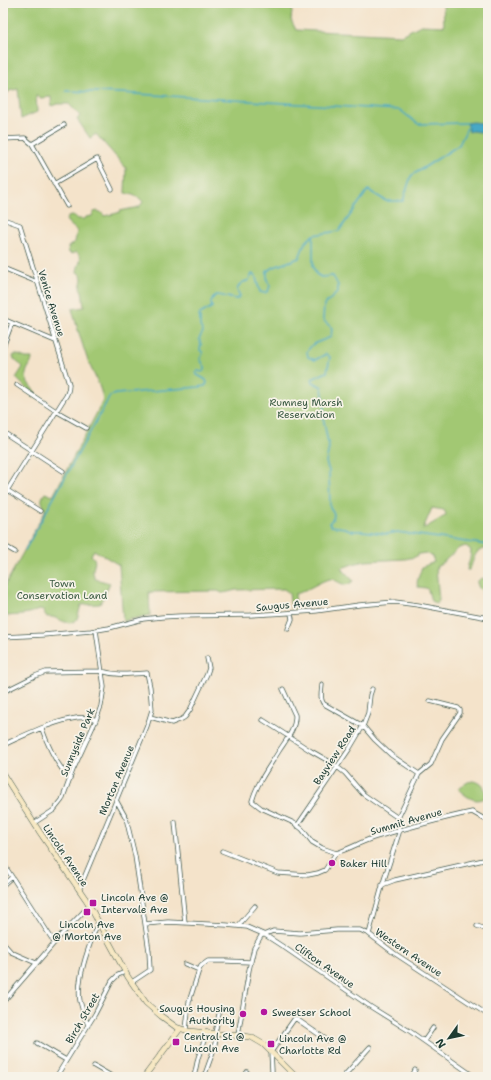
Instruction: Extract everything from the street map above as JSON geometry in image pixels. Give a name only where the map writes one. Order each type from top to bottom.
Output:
[{"type":"main road","name":"Lincoln Avenue","points":[[3,774],[89,906],[125,972],[146,1003],[161,1016],[180,1029],[252,1037],[263,1044],[296,1077]]},
{"type":"main road","points":[[144,1077],[180,1029]]},
{"type":"street","points":[[3,93],[5,87]]},
{"type":"street","points":[[32,144],[64,125]]},
{"type":"street","points":[[3,139],[25,138],[32,144],[67,206]]},
{"type":"street","points":[[54,184],[97,159],[112,189]]},
{"type":"street","name":"Venice Avenue","points":[[3,219],[20,225],[69,386],[68,395],[56,411]]},
{"type":"street","points":[[3,268],[37,282]]},
{"type":"street","points":[[3,319],[55,340]]},
{"type":"street","points":[[3,347],[12,323]]},
{"type":"street","points":[[17,385],[56,411],[86,428]]},
{"type":"street","points":[[3,497],[56,411]]},
{"type":"street","points":[[3,432],[63,471]]},
{"type":"street","points":[[7,490],[40,511]]},
{"type":"street","points":[[3,545],[15,552]]},
{"type":"street","name":"Saugus Avenue","points":[[3,637],[96,630],[162,617],[291,613],[395,602],[488,619]]},
{"type":"street","points":[[288,629],[292,619],[291,613]]},
{"type":"street","name":"Sunnyside Park","points":[[34,823],[54,810],[62,800],[70,778],[96,720],[102,701],[104,687],[96,630]]},
{"type":"street","points":[[150,717],[172,723],[185,717],[190,710],[207,674],[209,668],[207,658]]},
{"type":"street","points":[[3,692],[46,672],[101,671]]},
{"type":"street","name":"Morton Avenue","points":[[79,890],[147,726],[152,710],[147,673],[120,675],[101,671]]},
{"type":"street","points":[[322,684],[322,701],[363,726],[391,755],[419,774]]},
{"type":"street","points":[[222,851],[278,873],[308,875],[325,870],[336,853],[318,846],[312,842],[302,829],[261,808],[252,801],[256,789],[289,737],[295,719],[295,715],[282,689]]},
{"type":"street","name":"Bayview Road","points":[[297,826],[363,726],[368,713],[372,689]]},
{"type":"street","points":[[369,934],[382,885],[399,831],[398,818],[419,774],[431,764],[442,739],[460,713],[458,708],[430,701]]},
{"type":"street","points":[[3,745],[64,720],[83,717],[96,720]]},
{"type":"street","points":[[263,720],[311,752],[332,763],[345,773],[363,794],[398,818]]},
{"type":"street","points":[[42,729],[55,758],[70,778]]},
{"type":"street","points":[[116,800],[126,818],[135,856],[150,951],[150,970],[132,982]]},
{"type":"street","name":"Summit Avenue","points":[[336,853],[375,838],[451,816],[472,812],[488,821]]},
{"type":"street","points":[[175,822],[185,922]]},
{"type":"street","points":[[382,885],[395,880],[488,859]]},
{"type":"street","points":[[3,863],[54,942]]},
{"type":"street","points":[[3,885],[12,877]]},
{"type":"street","points":[[3,1002],[54,942],[89,906]]},
{"type":"street","points":[[238,926],[255,906]]},
{"type":"street","points":[[88,1025],[80,1002],[79,984],[91,940],[98,922]]},
{"type":"street","name":"Clifton Avenue","points":[[145,924],[185,922],[238,926],[247,927],[265,935],[424,1041],[475,1077]]},
{"type":"street","points":[[477,926],[488,930]]},
{"type":"street","name":"Western Avenue","points":[[265,935],[274,931],[300,933],[360,930],[369,934],[394,953],[488,1015]]},
{"type":"street","points":[[238,1035],[254,948],[261,936],[265,935]]},
{"type":"street","points":[[3,943],[11,952],[36,963]]},
{"type":"street","points":[[186,1030],[189,1002],[198,970],[208,962],[251,962]]},
{"type":"street","points":[[185,964],[198,970]]},
{"type":"street","name":"Birch Street","points":[[56,1077],[95,1014],[112,981],[118,975],[125,972]]},
{"type":"street","points":[[204,1077],[214,1049],[219,1014]]},
{"type":"street","points":[[270,1077],[272,1071],[271,1052],[295,1018],[327,1040]]},
{"type":"street","points":[[424,1041],[433,1028]]},
{"type":"street","points":[[194,1077],[198,1058],[207,1032]]},
{"type":"street","points":[[37,1043],[66,1060]]},
{"type":"street","points":[[343,1077],[370,1047]]},
{"type":"street","points":[[94,1066],[113,1077]]},
{"type":"street","points":[[412,1077],[415,1070]]},
{"type":"street","points":[[244,1077],[246,1072]]},
{"type":"green space","name":"Rumney Marsh Reservation","points":[[3,3],[293,3],[291,20],[296,30],[401,35],[421,25],[444,26],[443,3],[488,3],[488,549],[480,550],[475,555],[469,570],[467,570],[471,550],[466,546],[459,548],[437,566],[439,600],[437,604],[431,601],[426,588],[418,587],[417,585],[422,567],[434,562],[432,556],[426,553],[405,559],[365,561],[342,568],[353,581],[344,584],[333,579],[322,581],[304,591],[295,594],[296,608],[291,609],[289,593],[284,589],[236,590],[222,593],[218,591],[149,592],[150,615],[123,621],[119,565],[94,550],[91,555],[95,561],[93,572],[95,579],[110,583],[100,604],[81,605],[77,619],[69,623],[47,617],[43,611],[40,610],[23,615],[3,616],[3,589],[45,511],[42,498],[45,493],[53,496],[103,401],[99,385],[86,355],[72,309],[84,307],[82,291],[80,288],[82,279],[81,275],[77,272],[81,259],[79,254],[76,252],[72,254],[69,253],[68,247],[75,242],[77,231],[66,220],[71,216],[75,216],[78,219],[85,219],[86,217],[92,216],[94,212],[98,211],[104,216],[139,207],[143,202],[138,197],[125,193],[126,168],[96,134],[90,138],[77,119],[80,116],[69,104],[57,104],[52,106],[51,97],[41,98],[36,95],[37,112],[21,119],[18,89],[9,91],[8,93],[3,92]],"holes":[[[432,508],[444,510],[446,514],[445,516],[423,529]]]},
{"type":"green space","points":[[14,355],[32,358],[26,377],[28,383],[36,393],[34,394],[30,392],[16,378],[23,367],[15,360]]},
{"type":"green space","points":[[481,578],[488,578],[488,598],[483,599],[482,591],[477,583]]},
{"type":"green space","points":[[473,781],[483,786],[486,797],[475,800],[459,790],[460,787]]},
{"type":"water","points":[[473,122],[488,124],[488,133],[469,132],[467,123]]},
{"type":"waterway","points":[[66,91],[400,110],[418,124],[467,123]]},
{"type":"waterway","points":[[468,126],[459,145],[411,176],[403,201],[386,201],[368,190],[339,231],[313,235],[313,266],[316,274],[321,277],[333,276],[338,285],[338,292],[324,305],[323,320],[332,328],[331,337],[313,344],[307,351],[308,357],[315,360],[326,354],[330,357],[327,372],[312,379],[313,382],[322,387],[324,422],[329,448],[326,462],[329,471],[330,508],[334,514],[333,519],[329,523],[331,526],[353,531],[387,534],[397,532],[488,545]]},
{"type":"waterway","points":[[25,550],[110,396],[116,394],[205,386],[207,383],[206,380],[196,374],[198,371],[202,372],[205,370],[205,367],[200,359],[203,353],[200,350],[201,344],[199,339],[203,332],[200,326],[200,314],[212,307],[211,301],[216,295],[238,299],[240,296],[237,290],[241,283],[249,280],[252,274],[256,276],[260,292],[265,293],[268,291],[270,286],[267,280],[267,271],[299,258],[305,243],[313,235]]},
{"type":"place","name":"Baker Hill","points":[[332,863]]},
{"type":"place","name":"Lincoln Ave @ Intervale Ave","points":[[93,903]]},
{"type":"place","name":"Lincoln Ave @ Morton Ave","points":[[87,912]]},
{"type":"place","name":"Sweetser School","points":[[264,1012]]},
{"type":"place","name":"Saugus Housing Authority","points":[[243,1014]]},
{"type":"place","name":"Central St @ Lincoln Ave","points":[[176,1042]]},
{"type":"place","name":"Lincoln Ave @ Charlotte Rd","points":[[271,1044]]},
{"type":"park label","name":"Town Conservation Land","points":[[62,588]]}]
